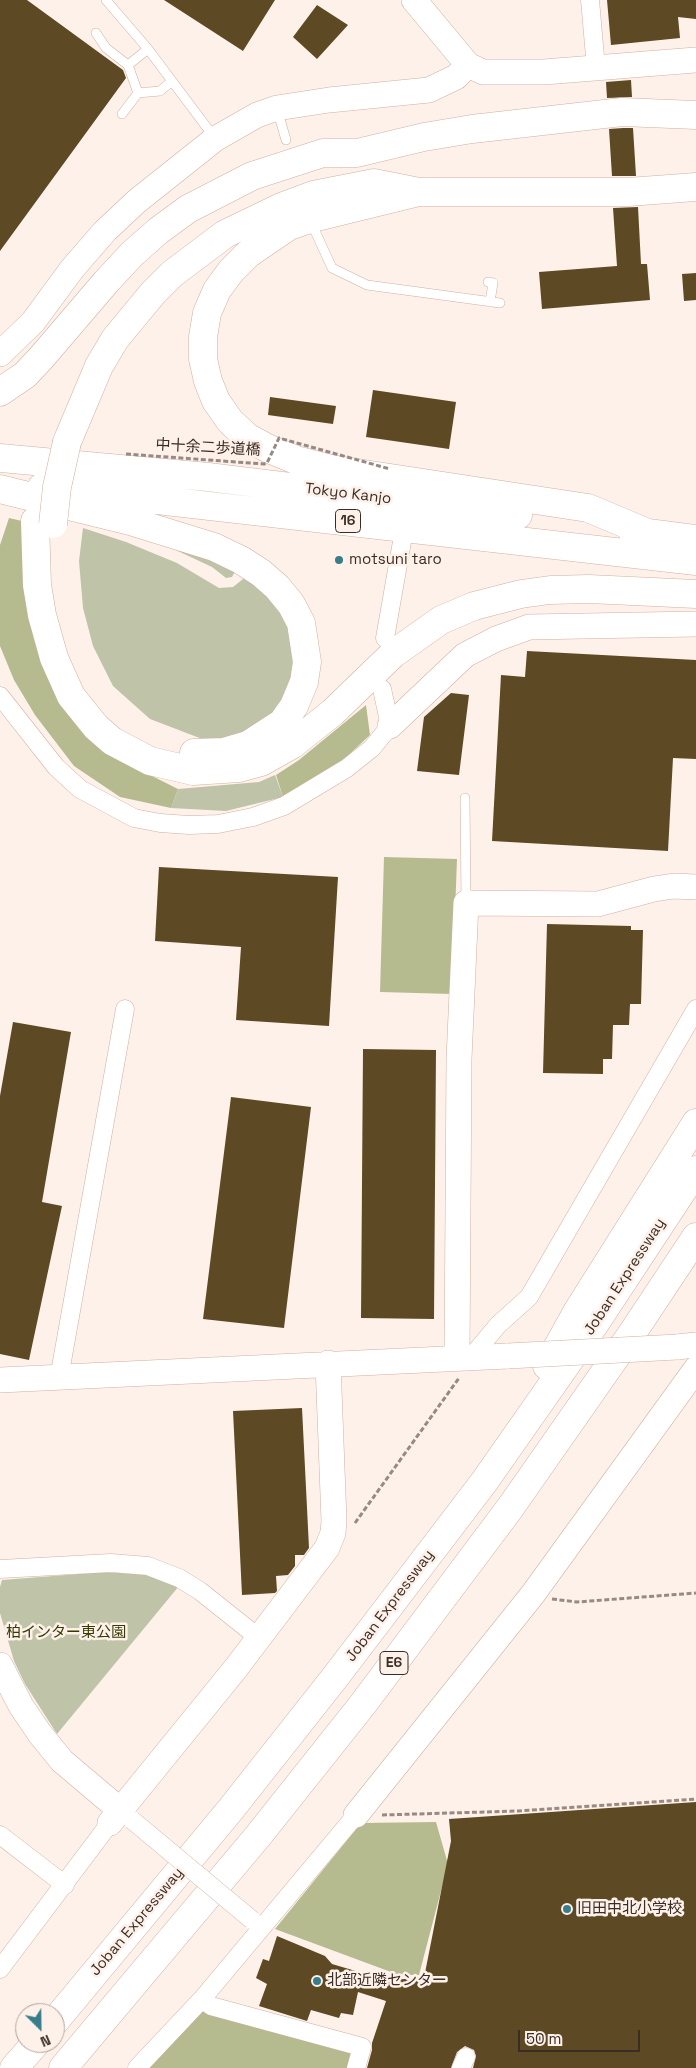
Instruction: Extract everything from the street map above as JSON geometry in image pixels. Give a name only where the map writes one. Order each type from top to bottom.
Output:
[{"type":"highway","points":[[0,392],[25,374],[41,358],[132,254],[188,209],[217,192],[252,176],[323,153],[357,153],[424,137],[472,129],[622,112],[696,115]]},
{"type":"highway","points":[[357,153],[324,172],[264,195],[227,213],[165,257],[138,284],[94,341],[78,369],[58,441],[57,487],[44,523],[37,585],[47,638],[71,696],[96,727],[112,741],[150,761],[193,772],[239,768],[261,762],[293,744],[333,712],[393,654],[442,620],[474,606],[521,594],[550,590],[589,589],[696,594]]},
{"type":"highway","points":[[58,441],[116,339],[153,293],[200,251],[248,221],[313,195],[374,183],[419,192],[628,192],[696,186]]},
{"type":"highway","points":[[419,192],[313,218],[289,226],[248,254],[230,271],[217,290],[207,313],[203,337],[206,374],[216,401],[230,421],[247,436],[267,448],[296,460],[331,469],[588,508],[650,534]]},
{"type":"highway","name":"Tokyo Kanjo","points":[[0,458],[208,477],[407,515],[696,560]]},
{"type":"highway","name":"Tokyo Kanjo","points":[[0,483],[696,539]]},
{"type":"highway","points":[[0,489],[130,521],[214,546],[248,564],[277,587],[291,604],[301,623],[307,662],[304,682],[294,706],[282,723],[254,742],[224,752],[181,752],[139,737],[122,726],[92,694],[69,649],[62,622],[44,523]]},
{"type":"highway","points":[[484,1482],[576,1312],[696,1122]]},
{"type":"highway","name":"Joban Expressway","points":[[65,2009],[248,1787],[342,1668],[484,1482],[594,1325],[696,1170]]},
{"type":"highway","name":"E6","points":[[63,2068],[258,1836],[363,1704],[510,1508],[633,1332],[696,1237]]},
{"type":"highway","points":[[14,2068],[27,2053]]},
{"type":"street","points":[[414,0],[468,65],[483,72],[508,73],[696,60]]},
{"type":"street","points":[[590,0],[596,68]]},
{"type":"street","points":[[0,354],[33,322],[72,269],[105,231],[137,201],[215,139],[257,115],[277,108],[329,100],[429,90],[456,77],[468,65]]},
{"type":"street","points":[[385,638],[407,515]]},
{"type":"street","points":[[0,696],[56,767],[80,788],[134,818],[160,823],[218,824],[253,817],[284,806],[347,768],[372,748],[390,726],[465,655],[496,640],[529,627],[696,624]]},
{"type":"street","points":[[382,689],[390,726]]},
{"type":"street","points":[[463,1363],[460,1033],[466,903],[598,904],[654,888],[674,886],[696,887]]},
{"type":"street","points":[[59,1378],[125,1009]]},
{"type":"street","points":[[463,1363],[529,1296],[696,1009]]},
{"type":"street","points":[[0,1380],[328,1363],[463,1363],[508,1356],[686,1346]]},
{"type":"street","points":[[0,1969],[65,1885],[121,1818],[327,1548],[333,1532],[334,1521],[328,1363]]},
{"type":"street","points":[[137,2068],[202,1999],[256,1923],[356,1815],[533,1594],[696,1369]]},
{"type":"street","points":[[0,1569],[111,1563],[148,1566],[179,1578],[200,1591],[259,1638]]},
{"type":"street","points":[[0,1665],[20,1706],[62,1761],[121,1818],[256,1923]]},
{"type":"street","points":[[0,1835],[65,1885]]},
{"type":"street","points":[[202,1999],[211,2006],[362,2047],[356,2068]]},
{"type":"lane","points":[[106,0],[148,48],[215,139]]},
{"type":"lane","points":[[96,33],[106,48],[128,65],[138,93]]},
{"type":"lane","points":[[128,65],[148,48]]},
{"type":"lane","points":[[122,114],[138,93],[160,91],[172,81]]},
{"type":"lane","points":[[277,108],[286,140]]},
{"type":"lane","points":[[315,231],[332,268],[368,285],[495,303],[493,283],[488,282]]},
{"type":"lane","points":[[465,798],[466,903]]},
{"type":"path","name":"中十余二歩道橋","points":[[126,454],[264,464],[267,463],[279,438],[390,469]]},
{"type":"path","points":[[327,1548],[344,1539],[463,1363]]},
{"type":"path","points":[[533,1594],[558,1601],[576,1602],[696,1593]]},
{"type":"path","points":[[356,1815],[448,1814],[696,1799]]},
{"type":"green space","points":[[9,518],[22,521],[52,686],[75,723],[104,746],[142,771],[178,789],[171,808],[120,797],[74,766],[35,715],[14,680],[0,646],[0,545]]},
{"type":"green space","points":[[83,528],[126,542],[177,563],[219,588],[233,587],[248,575],[274,595],[300,648],[293,685],[278,714],[248,736],[210,742],[150,719],[113,686],[93,646],[83,608],[79,561]]},
{"type":"green space","points":[[133,530],[237,568],[232,577],[226,578],[212,567]]},
{"type":"green space","points":[[366,705],[370,735],[329,773],[283,797],[276,775],[299,760]]},
{"type":"green space","points":[[275,775],[283,797],[226,811],[171,808],[178,789],[259,782]]},
{"type":"green space","points":[[384,857],[457,859],[452,994],[380,992]]},
{"type":"green space","name":"柏インター東公園","points":[[105,1572],[148,1575],[179,1586],[57,1734],[25,1684],[14,1661],[0,1613],[0,1587],[2,1580]]},
{"type":"green space","points":[[436,1822],[448,1864],[419,1975],[399,1975],[275,1929],[361,1823]]},
{"type":"green space","points":[[203,2009],[353,2054],[349,2068],[146,2068]]},
{"type":"building","points":[[0,0],[27,0],[123,70],[126,78],[0,251]]},
{"type":"building","points":[[164,0],[275,0],[243,51]]},
{"type":"building","points":[[607,0],[696,0],[696,19],[678,17],[680,38],[611,45]]},
{"type":"building","points":[[317,5],[348,25],[317,59],[293,37]]},
{"type":"building","points":[[631,80],[632,97],[607,98],[606,82]]},
{"type":"building","points":[[633,128],[636,176],[612,176],[609,129]]},
{"type":"building","points":[[638,207],[641,264],[647,264],[650,300],[542,309],[539,272],[617,266],[613,208]]},
{"type":"building","points":[[696,273],[696,300],[684,301],[682,274]]},
{"type":"building","points":[[373,390],[456,402],[449,449],[366,437]]},
{"type":"building","points":[[270,397],[336,406],[333,424],[268,415]]},
{"type":"building","points":[[527,651],[696,660],[696,759],[673,758],[668,851],[492,841],[501,675],[525,677]]},
{"type":"building","points":[[451,693],[469,695],[459,775],[417,771],[424,717]]},
{"type":"building","points":[[159,867],[338,877],[329,1026],[236,1020],[241,947],[155,941]]},
{"type":"building","points":[[547,924],[631,926],[631,930],[643,930],[641,1004],[630,1004],[629,1025],[613,1025],[612,1059],[603,1059],[603,1074],[543,1073]]},
{"type":"building","points":[[13,1022],[71,1032],[42,1202],[62,1206],[29,1360],[0,1354],[0,1096]]},
{"type":"building","points":[[363,1049],[436,1050],[434,1319],[361,1318]]},
{"type":"building","points":[[231,1097],[311,1107],[284,1328],[203,1319]]},
{"type":"building","points":[[302,1408],[309,1548],[304,1555],[295,1555],[295,1566],[288,1575],[276,1576],[277,1591],[275,1593],[242,1595],[233,1411]]},
{"type":"building","name":"旧田中北小学校","points":[[696,1802],[696,2068],[473,2068],[476,2056],[474,2050],[465,2046],[457,2052],[451,2068],[367,2068],[372,2043],[386,2001],[358,1992],[353,2015],[341,2013],[339,2018],[311,2010],[307,2021],[259,2006],[267,1984],[256,1978],[263,1959],[269,1961],[277,1936],[325,1956],[332,1964],[386,1980],[424,1978],[451,1841],[449,1819]]},
{"type":"place","name":"motsuni taro","points":[[339,560]]},
{"type":"place","name":"旧田中北小学校","points":[[567,1909]]},
{"type":"place","name":"北部近隣センター","points":[[317,1981]]}]
